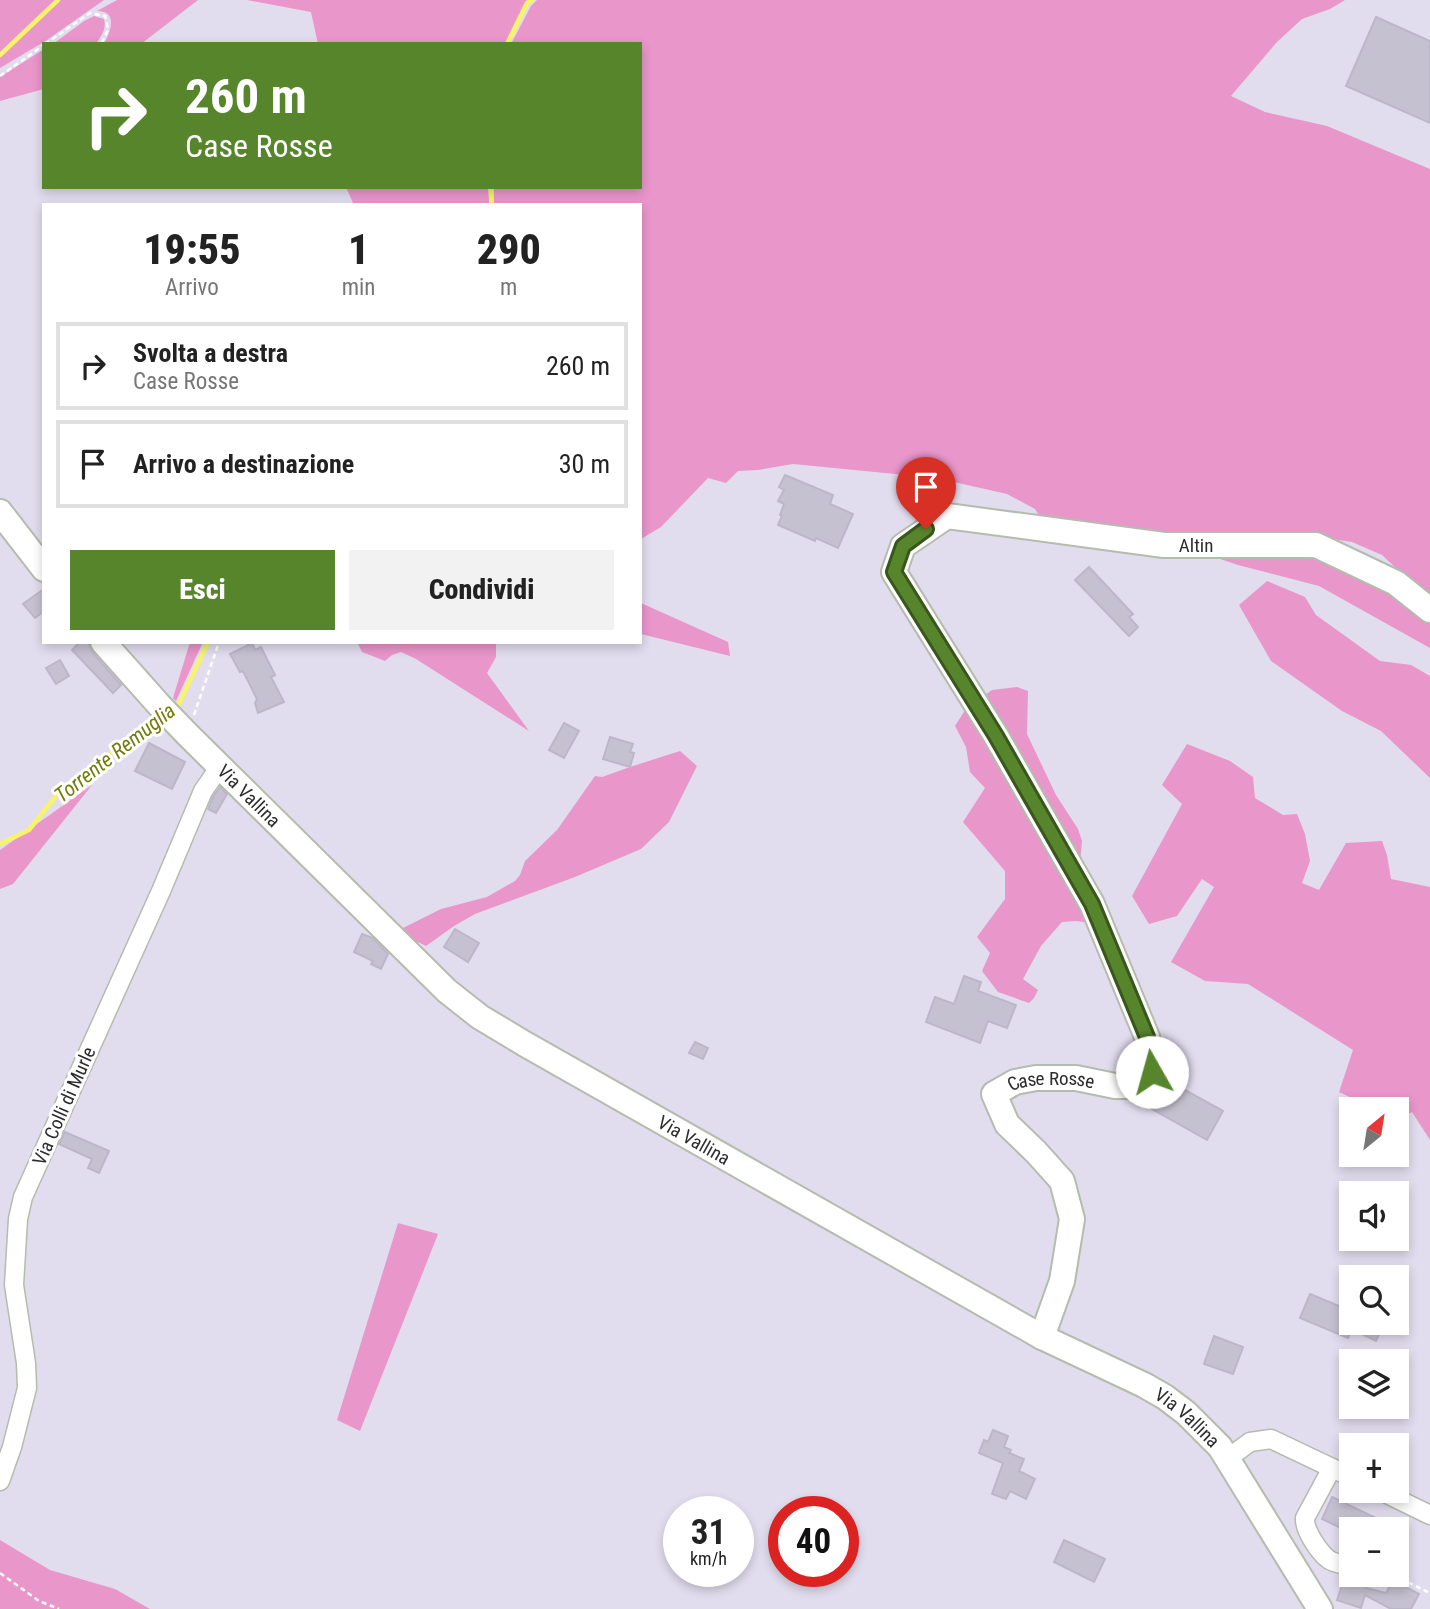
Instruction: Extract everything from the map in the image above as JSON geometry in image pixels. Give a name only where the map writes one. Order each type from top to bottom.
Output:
[{"type":"main road","points":[[0,512],[42,566]]},
{"type":"main road","name":"Altin","points":[[947,516],[1164,545],[1316,545],[1396,583],[1430,610]]},
{"type":"main road","name":"Case Rosse","points":[[947,516],[903,546],[894,572],[996,736],[1092,904],[1152,1054],[1152,1072],[1135,1086],[1115,1086],[1076,1077],[1036,1078],[1015,1082],[994,1094],[1007,1124],[1062,1181],[1072,1219],[1062,1282],[1042,1337]]},
{"type":"main road","name":"Via Vallina","points":[[105,644],[208,755],[447,991],[480,1017],[1042,1337],[1144,1385],[1186,1413],[1220,1447],[1320,1609]]},
{"type":"street","name":"Via Colli di Murle","points":[[0,1481],[27,1388],[26,1363],[14,1286],[18,1219],[23,1197],[161,891],[203,791],[219,768],[208,755]]},
{"type":"street","name":"Via Vallina","points":[[1227,1459],[1250,1442],[1271,1439],[1339,1471]]},
{"type":"street","points":[[1332,1468],[1305,1525],[1327,1559],[1339,1563]]},
{"type":"street","points":[[1406,1503],[1430,1515]]},
{"type":"path","points":[[48,42],[90,13],[105,16],[108,30],[102,42]]},
{"type":"path","points":[[0,76],[42,46]]},
{"type":"path","points":[[174,720],[218,644]]},
{"type":"path","points":[[0,1573],[39,1601],[59,1609]]},
{"type":"path","points":[[1409,1583],[1430,1593]]},
{"type":"shaded area","points":[[0,0],[104,0],[47,40],[0,68]]},
{"type":"shaded area","points":[[117,0],[198,0],[144,42],[105,42],[110,29],[110,19],[104,12],[97,11]]},
{"type":"shaded area","points":[[247,0],[530,0],[507,42],[318,42],[311,12]]},
{"type":"shaded area","points":[[537,0],[1345,0],[1330,9],[1302,19],[1277,42],[1231,96],[1265,112],[1327,126],[1430,169],[1430,600],[1382,555],[1352,542],[1313,536],[1252,538],[1046,526],[1035,509],[1007,494],[936,478],[793,464],[738,471],[726,483],[708,478],[661,527],[642,538],[642,203],[494,203],[494,189],[642,189],[642,42],[512,42]]},
{"type":"shaded area","points":[[94,16],[104,19],[105,26],[97,42],[56,42]]},
{"type":"shaded area","points":[[42,50],[42,90],[0,101],[0,77]]},
{"type":"shaded area","points":[[347,189],[489,189],[489,203],[353,203]]},
{"type":"shaded area","points":[[1175,544],[1312,545],[1430,614],[1430,648],[1319,586],[1238,565]]},
{"type":"shaded area","points":[[1267,581],[1305,597],[1316,615],[1380,661],[1411,665],[1430,676],[1430,778],[1381,731],[1342,711],[1271,661],[1239,605]]},
{"type":"shaded area","points":[[642,603],[728,642],[730,656],[642,634]]},
{"type":"shaded area","points":[[189,644],[202,644],[176,701],[173,698]]},
{"type":"shaded area","points":[[358,644],[496,644],[496,657],[487,673],[529,731],[416,659],[401,652],[385,661],[362,652]]},
{"type":"shaded area","points":[[1017,687],[1028,691],[1027,734],[1056,795],[1078,829],[1082,841],[1080,863],[975,702],[992,690]]},
{"type":"shaded area","points":[[967,707],[1091,923],[1062,922],[1041,946],[1023,979],[1038,990],[1029,1003],[998,992],[982,971],[990,953],[977,937],[1005,899],[1005,871],[963,822],[985,788],[970,772],[966,747],[955,726]]},
{"type":"shaded area","points":[[1187,744],[1230,761],[1253,777],[1255,798],[1283,815],[1297,814],[1305,834],[1310,861],[1302,883],[1319,890],[1346,843],[1382,841],[1391,879],[1430,887],[1430,1140],[1412,1112],[1409,1114],[1409,1097],[1350,1097],[1339,1092],[1353,1050],[1248,984],[1205,981],[1171,962],[1214,887],[1202,879],[1177,916],[1149,924],[1132,896],[1182,804],[1162,785]]},
{"type":"shaded area","points":[[680,751],[697,766],[669,822],[641,849],[475,914],[426,946],[418,942],[417,944],[401,929],[441,909],[487,897],[515,881],[525,861],[557,830],[595,776],[602,777]]},
{"type":"shaded area","points":[[92,785],[13,884],[0,889],[0,850]]},
{"type":"shaded area","points":[[398,1223],[438,1234],[360,1431],[337,1420]]},
{"type":"shaded area","points":[[0,1540],[50,1570],[115,1589],[150,1609],[0,1609]]},
{"type":"building","points":[[1376,17],[1430,41],[1430,123],[1346,86]]},
{"type":"building","points":[[785,475],[833,495],[830,504],[853,514],[838,548],[778,525],[784,504],[778,501],[784,490],[779,487]]},
{"type":"building","points":[[1089,567],[1133,614],[1129,617],[1138,627],[1129,636],[1075,580]]},
{"type":"building","points":[[42,590],[42,613],[35,618],[23,604]]},
{"type":"building","points":[[78,644],[89,644],[92,652],[121,685],[113,693],[72,650]]},
{"type":"building","points":[[250,644],[255,650],[261,647],[275,675],[271,677],[284,702],[258,713],[255,703],[257,699],[243,671],[240,672],[230,654]]},
{"type":"building","points":[[60,660],[69,676],[56,684],[46,668]]},
{"type":"building","points":[[564,723],[579,731],[564,758],[549,750]]},
{"type":"building","points":[[610,737],[633,744],[630,752],[634,753],[630,767],[603,759]]},
{"type":"building","points":[[149,743],[185,762],[172,789],[135,771]]},
{"type":"building","points":[[220,787],[227,794],[216,813],[208,809]]},
{"type":"building","points":[[455,929],[479,943],[468,962],[444,947]]},
{"type":"building","points":[[362,934],[373,938],[388,954],[381,969],[371,964],[373,961],[354,952]]},
{"type":"building","points":[[964,976],[981,982],[978,991],[1016,1005],[1007,1028],[988,1021],[980,1043],[926,1022],[935,997],[954,1004]]},
{"type":"building","points":[[695,1042],[708,1048],[703,1059],[689,1053]]},
{"type":"building","points":[[1165,1079],[1223,1111],[1207,1140],[1145,1105],[1153,1090]]},
{"type":"building","points":[[65,1132],[109,1151],[99,1173],[88,1168],[92,1159],[59,1144]]},
{"type":"building","points":[[1310,1294],[1339,1306],[1339,1334],[1300,1318]]},
{"type":"building","points":[[1364,1335],[1379,1335],[1376,1341]]},
{"type":"building","points":[[1214,1336],[1243,1347],[1233,1374],[1204,1364]]},
{"type":"building","points":[[993,1430],[1008,1436],[1004,1447],[1011,1450],[1009,1453],[1024,1459],[1019,1471],[1035,1479],[1026,1499],[1010,1491],[1006,1499],[992,1494],[1003,1463],[979,1453],[984,1440],[988,1442]]},
{"type":"building","points":[[1332,1497],[1339,1503],[1374,1517],[1339,1517],[1339,1527],[1322,1519]]},
{"type":"building","points":[[1064,1540],[1105,1559],[1094,1582],[1054,1562]]},
{"type":"building","points":[[1341,1587],[1366,1587],[1386,1593],[1389,1587],[1406,1587],[1419,1594],[1411,1609],[1391,1609],[1365,1595],[1361,1608],[1337,1600]]},
{"type":"waterway","points":[[0,55],[58,0]]},
{"type":"waterway","name":"Torrente Remuglia","points":[[508,42],[527,3],[532,0]]},
{"type":"waterway","name":"Torrente Remuglia","points":[[490,189],[492,203]]},
{"type":"waterway","name":"Torrente Remuglia","points":[[172,708],[179,704],[207,644]]},
{"type":"waterway","name":"Torrente Remuglia","points":[[0,844],[29,830],[60,791],[160,718]]},
{"type":"route","points":[[926,529],[903,546],[894,572],[996,736],[1092,904],[1147,1037],[1152,1054],[1152,1072]]}]
